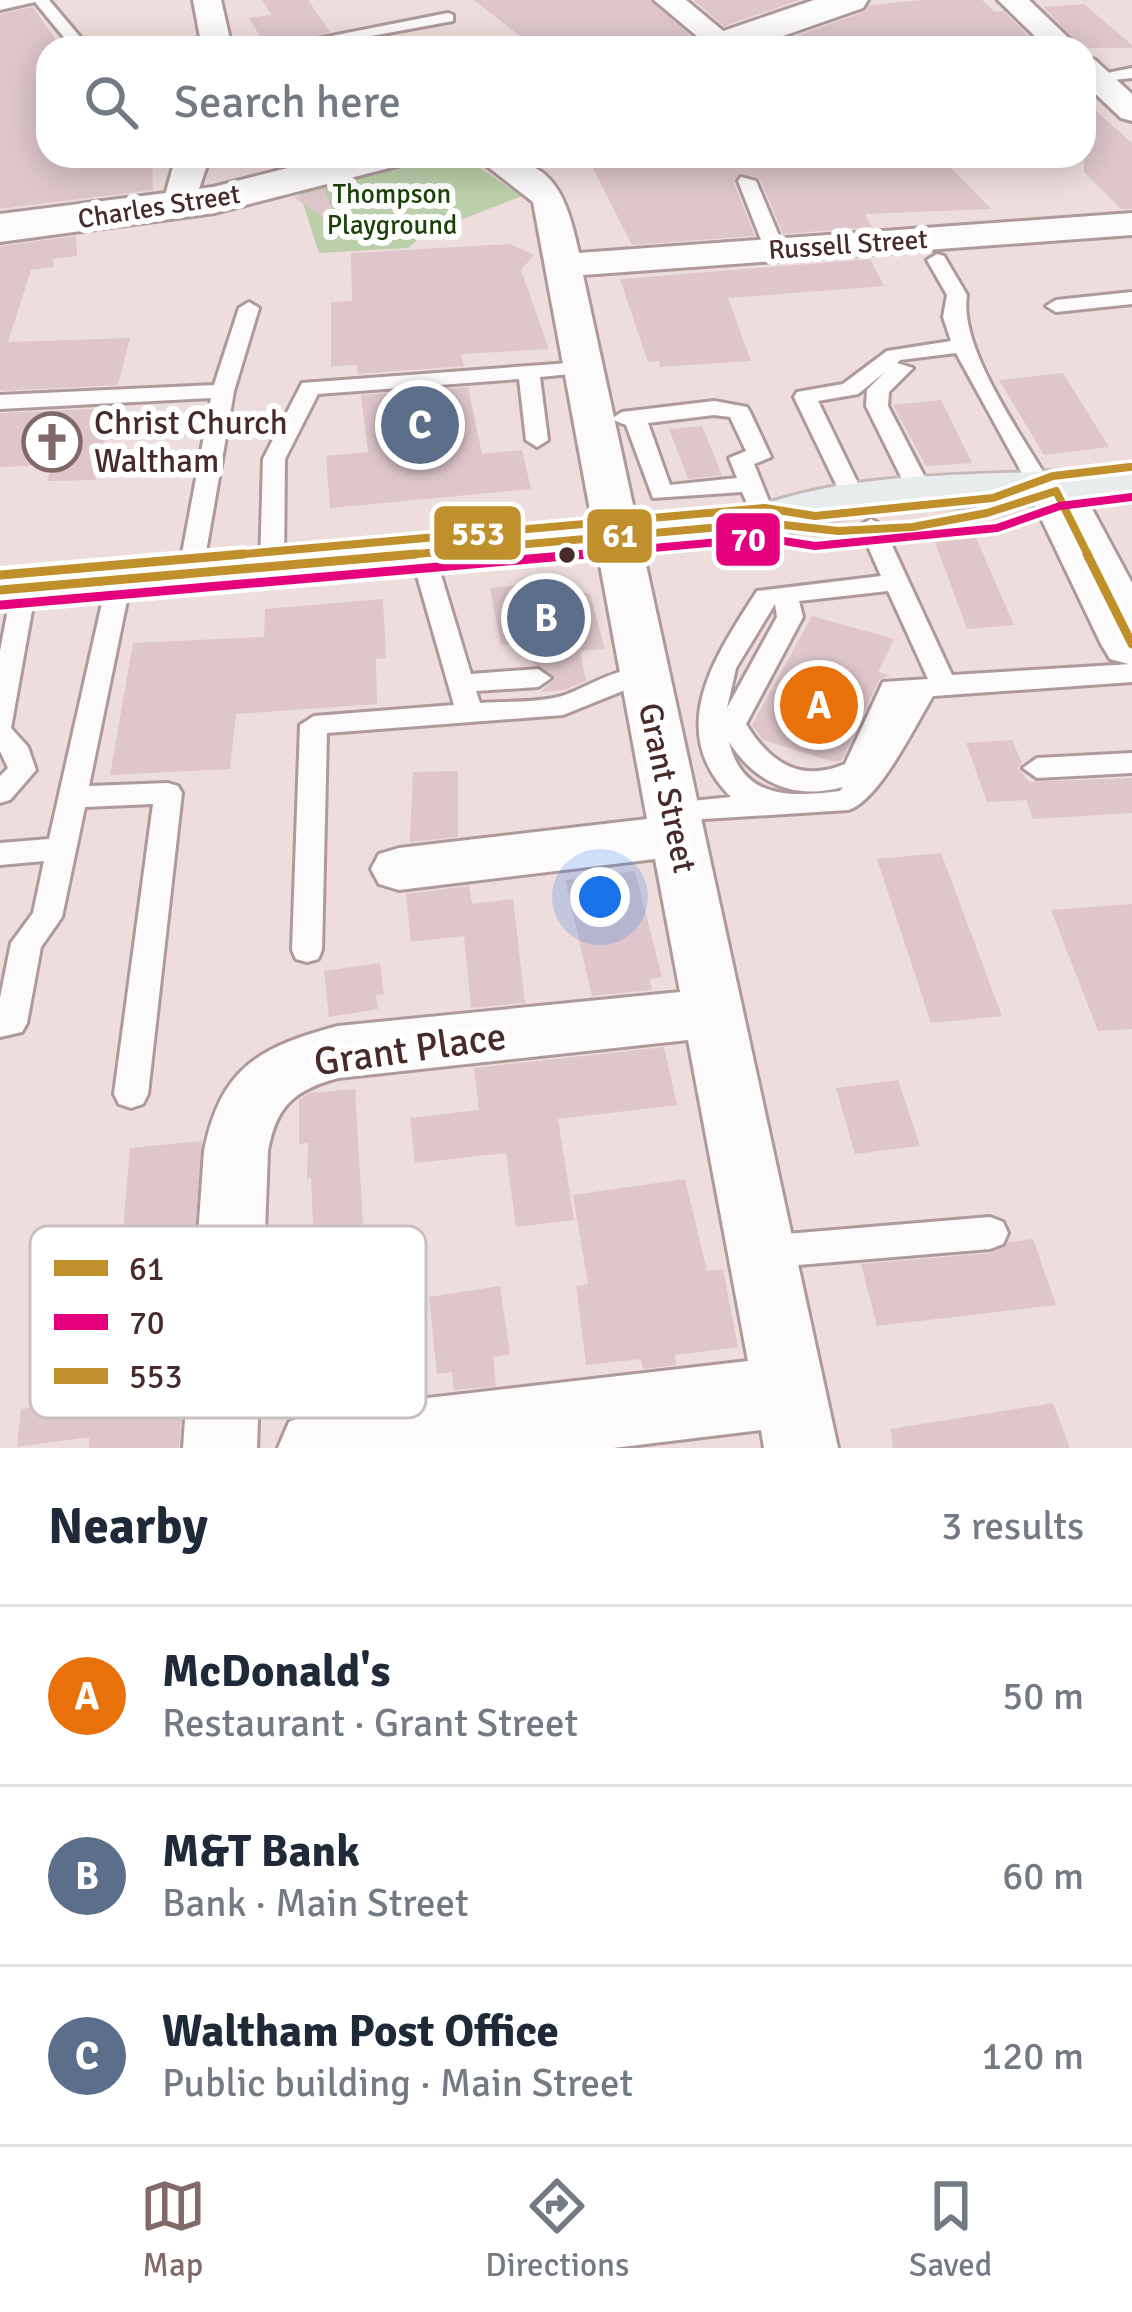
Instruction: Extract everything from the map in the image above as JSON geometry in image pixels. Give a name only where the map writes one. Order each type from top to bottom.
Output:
[{"type":"main road","points":[[12,589],[190,574],[272,540],[423,555],[616,538],[758,503],[803,531],[921,493],[990,488],[1049,491],[1132,482]]},
{"type":"main road","points":[[862,513],[1005,511],[1049,491]]},
{"type":"street","points":[[207,0],[214,36]]},
{"type":"street","points":[[668,0],[706,36]]},
{"type":"street","points":[[746,36],[850,0]]},
{"type":"street","points":[[1013,0],[1051,36]]},
{"type":"street","points":[[179,206],[190,168]]},
{"type":"street","name":"Charles Street","points":[[0,228],[179,206],[344,168]]},
{"type":"street","name":"Grant Street","points":[[507,168],[548,196],[616,538],[632,680],[675,824],[796,1419]]},
{"type":"street","name":"Russell Street","points":[[564,266],[1132,224]]},
{"type":"street","points":[[1049,491],[1132,642]]},
{"type":"street","points":[[399,869],[675,824]]},
{"type":"street","name":"Grant Place","points":[[232,1226],[236,1151],[249,1107],[279,1074],[338,1052],[714,1013]]},
{"type":"street","name":"Grant Place","points":[[220,1448],[222,1418]]},
{"type":"street","points":[[315,1448],[796,1419]]},
{"type":"lane","points":[[0,5],[29,0]]},
{"type":"lane","points":[[40,0],[71,36]]},
{"type":"lane","points":[[347,36],[448,18]]},
{"type":"lane","points":[[747,181],[775,250]]},
{"type":"lane","points":[[937,260],[957,295],[953,317],[963,346],[1049,491]]},
{"type":"lane","points":[[1056,306],[1132,298]]},
{"type":"lane","points":[[190,574],[223,391],[249,308]]},
{"type":"lane","points":[[934,686],[897,582],[805,397],[850,389],[894,355],[963,346]]},
{"type":"lane","points":[[921,493],[877,406],[878,390],[901,368],[923,363],[946,364],[981,378]]},
{"type":"lane","points":[[272,540],[276,450],[310,388],[584,368]]},
{"type":"lane","points":[[530,372],[537,440]]},
{"type":"lane","points":[[0,403],[223,391]]},
{"type":"lane","points":[[594,421],[733,410],[743,416],[760,457],[740,458],[758,503],[661,493],[635,418]]},
{"type":"lane","points":[[423,555],[470,715]]},
{"type":"lane","points":[[0,1024],[11,1023],[26,944],[47,917],[119,580]]},
{"type":"lane","points":[[770,804],[738,791],[722,765],[711,731],[720,675],[766,597],[897,582]]},
{"type":"lane","points":[[0,793],[22,770],[18,754],[0,729],[12,589]]},
{"type":"lane","points":[[785,595],[790,616],[732,724],[749,756],[772,776],[838,780],[856,771],[892,688],[1132,673]]},
{"type":"lane","points":[[584,674],[632,680]]},
{"type":"lane","points":[[463,683],[538,678]]},
{"type":"lane","points":[[307,950],[314,725],[563,706],[632,680]]},
{"type":"lane","points":[[675,824],[770,804],[848,800],[934,686]]},
{"type":"lane","points":[[1037,767],[1132,763]]},
{"type":"lane","points":[[73,797],[168,793],[131,1094]]},
{"type":"lane","points":[[0,854],[62,849]]},
{"type":"lane","points":[[762,1252],[990,1233]]},
{"type":"green space","name":"Thompson Playground","points":[[392,168],[480,168],[522,196],[424,234],[408,248],[319,253],[300,194]]},
{"type":"building","points":[[262,0],[308,0],[330,32],[260,36],[249,18],[272,15]]},
{"type":"building","points":[[474,0],[650,0],[691,36],[520,36]]},
{"type":"building","points":[[693,0],[800,0],[724,26]]},
{"type":"building","points":[[982,0],[995,12],[1003,11],[1029,36],[796,36],[864,12],[870,5]]},
{"type":"building","points":[[1084,4],[1132,48],[1096,48],[1096,36],[1071,36],[1043,7]]},
{"type":"building","points":[[33,7],[53,36],[36,36],[36,168],[152,168],[153,190],[0,209],[0,14]]},
{"type":"building","points":[[1096,111],[1132,143],[1132,209],[1121,209],[1084,168],[1096,168]]},
{"type":"building","points":[[593,168],[952,168],[991,209],[865,214],[872,227],[783,234],[760,179],[740,173],[734,183],[755,236],[632,245]]},
{"type":"building","points":[[324,189],[342,232],[294,197]]},
{"type":"building","points":[[76,236],[77,256],[53,259],[53,267],[31,270],[8,342],[130,338],[118,385],[0,391],[0,246]]},
{"type":"building","points":[[510,244],[534,255],[521,270],[549,349],[461,354],[464,366],[358,374],[357,365],[331,366],[331,302],[352,301],[351,253]]},
{"type":"building","points":[[870,259],[884,286],[728,298],[751,361],[660,367],[659,361],[648,362],[620,279]]},
{"type":"building","points":[[1063,373],[1109,447],[1044,455],[999,380]]},
{"type":"building","points":[[468,387],[482,454],[522,450],[531,489],[330,508],[326,456],[368,452],[361,395]]},
{"type":"building","points":[[941,400],[972,463],[926,466],[893,405]]},
{"type":"building","name":"Christ Church Waltham","points":[[113,408],[95,480],[47,481],[52,465],[0,467],[0,413]]},
{"type":"building","points":[[702,426],[722,475],[688,479],[669,429]]},
{"type":"building","points":[[976,538],[1014,625],[967,629],[935,542]]},
{"type":"building","points":[[543,583],[590,594],[605,649],[580,651],[586,681],[564,690],[540,692],[556,678],[535,665],[526,642],[501,645],[490,588]]},
{"type":"building","points":[[383,599],[386,658],[376,659],[377,704],[236,714],[230,769],[110,775],[133,643],[264,637],[265,609]]},
{"type":"building","points":[[812,616],[894,639],[878,672],[890,675],[879,680],[842,760],[835,762],[763,740],[752,725]]},
{"type":"building","points":[[1012,740],[1022,763],[1018,768],[1029,782],[1132,778],[1132,813],[1033,819],[1026,800],[987,802],[966,743]]},
{"type":"building","points":[[458,771],[458,837],[410,842],[413,772]]},
{"type":"building","points":[[941,853],[1002,1016],[931,1023],[877,859]]},
{"type":"building","points":[[635,871],[662,977],[650,979],[652,990],[592,996],[565,880]]},
{"type":"building","points":[[469,886],[472,904],[513,899],[525,1003],[471,1008],[464,936],[411,942],[406,894]]},
{"type":"building","points":[[1132,904],[1132,1029],[1098,1031],[1051,910]]},
{"type":"building","points":[[380,963],[384,994],[376,995],[378,1009],[329,1017],[324,971]]},
{"type":"building","points":[[664,1047],[677,1105],[558,1119],[574,1220],[516,1227],[506,1153],[415,1163],[410,1118],[479,1110],[474,1068]]},
{"type":"building","points":[[898,1080],[920,1146],[855,1154],[836,1088]]},
{"type":"building","points":[[355,1089],[363,1226],[313,1226],[308,1143],[299,1144],[299,1100],[310,1093]]},
{"type":"building","points":[[202,1141],[196,1226],[123,1226],[130,1148]]},
{"type":"building","points":[[685,1179],[707,1271],[723,1269],[738,1347],[675,1355],[676,1365],[643,1369],[641,1359],[586,1365],[576,1286],[588,1284],[573,1195]]},
{"type":"building","points":[[1033,1239],[1056,1305],[877,1326],[861,1264],[990,1253],[1009,1242]]},
{"type":"building","points":[[500,1286],[510,1354],[493,1357],[496,1386],[454,1390],[452,1372],[437,1374],[429,1297]]},
{"type":"building","points":[[1053,1403],[1070,1448],[893,1448],[891,1429]]},
{"type":"building","points":[[30,1408],[30,1418],[181,1418],[179,1448],[89,1448],[89,1437],[17,1447],[21,1409]]},
{"type":"transit line","name":"553","points":[[0,575],[765,508],[815,516],[993,498],[1053,476],[1130,467]]},
{"type":"transit line","name":"61","points":[[1056,491],[1132,644]]},
{"type":"transit line","name":"61","points":[[0,590],[766,523],[838,531],[913,527],[987,513],[1056,491]]},
{"type":"transit line","name":"70","points":[[1,605],[765,538],[815,546],[997,528],[1060,506],[1132,497]]},
{"type":"place","name":"Waltham Post Office","points":[[420,425]]},
{"type":"place","name":"Christ Church Waltham","points":[[52,442]]},
{"type":"place","name":"M&T Bank","points":[[546,618]]},
{"type":"place","name":"McDonald's","points":[[819,705]]}]
